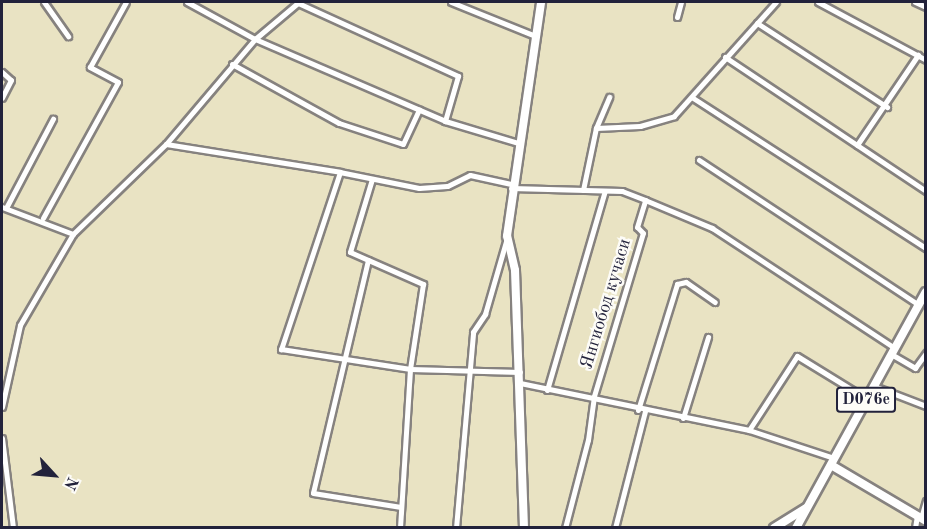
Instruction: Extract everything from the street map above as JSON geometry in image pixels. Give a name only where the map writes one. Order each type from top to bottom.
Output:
[{"type":"main road","name":"D076e","points":[[796,528],[926,292]]},
{"type":"main road","points":[[774,528],[806,508]]},
{"type":"street","points":[[44,2],[68,36]]},
{"type":"street","points":[[44,218],[118,82],[90,67],[126,2]]},
{"type":"street","points":[[187,2],[255,39],[419,110],[445,121],[518,143]]},
{"type":"street","points":[[2,407],[20,325],[73,234],[166,144],[255,39],[298,2],[458,76],[445,121]]},
{"type":"street","points":[[451,2],[533,35]]},
{"type":"street","points":[[456,528],[473,332],[485,314],[507,236],[511,186],[533,35],[541,2]]},
{"type":"street","points":[[677,16],[681,2]]},
{"type":"street","points":[[596,128],[640,126],[674,116],[693,98],[725,57],[776,2]]},
{"type":"street","points":[[818,2],[926,60]]},
{"type":"street","points":[[915,2],[926,7]]},
{"type":"street","points":[[757,23],[887,107]]},
{"type":"street","points":[[857,145],[887,107],[918,55]]},
{"type":"street","points":[[725,57],[926,191]]},
{"type":"street","points":[[232,64],[339,123],[403,144],[419,110]]},
{"type":"street","points":[[2,72],[11,80],[2,98]]},
{"type":"street","points":[[583,190],[596,128],[609,97]]},
{"type":"street","points":[[693,98],[926,248]]},
{"type":"street","points":[[53,119],[4,207],[44,218],[73,234]]},
{"type":"street","points":[[166,144],[340,172],[419,188],[447,186],[470,175],[511,186],[605,191],[645,200],[712,228],[915,368],[926,352]]},
{"type":"street","points":[[699,160],[919,304]]},
{"type":"street","points":[[340,172],[281,349],[343,361],[410,369],[520,372]]},
{"type":"street","points":[[372,179],[350,252],[423,284],[410,369],[400,528]]},
{"type":"street","points":[[547,390],[605,191]]},
{"type":"street","name":"Янгиобод кучаси","points":[[565,528],[594,402],[643,233],[637,227],[645,200]]},
{"type":"street","points":[[507,236],[515,270],[524,528]]},
{"type":"street","points":[[368,260],[313,493],[401,507]]},
{"type":"street","points":[[615,528],[641,411],[677,284],[686,282],[715,302]]},
{"type":"street","points":[[683,418],[708,337]]},
{"type":"street","points":[[749,430],[797,356],[867,399]]},
{"type":"street","points":[[520,383],[594,402],[749,430],[833,461],[921,518]]},
{"type":"street","points":[[874,386],[926,406]]},
{"type":"street","points":[[2,438],[13,528]]},
{"type":"street","points":[[915,528],[926,501]]}]
